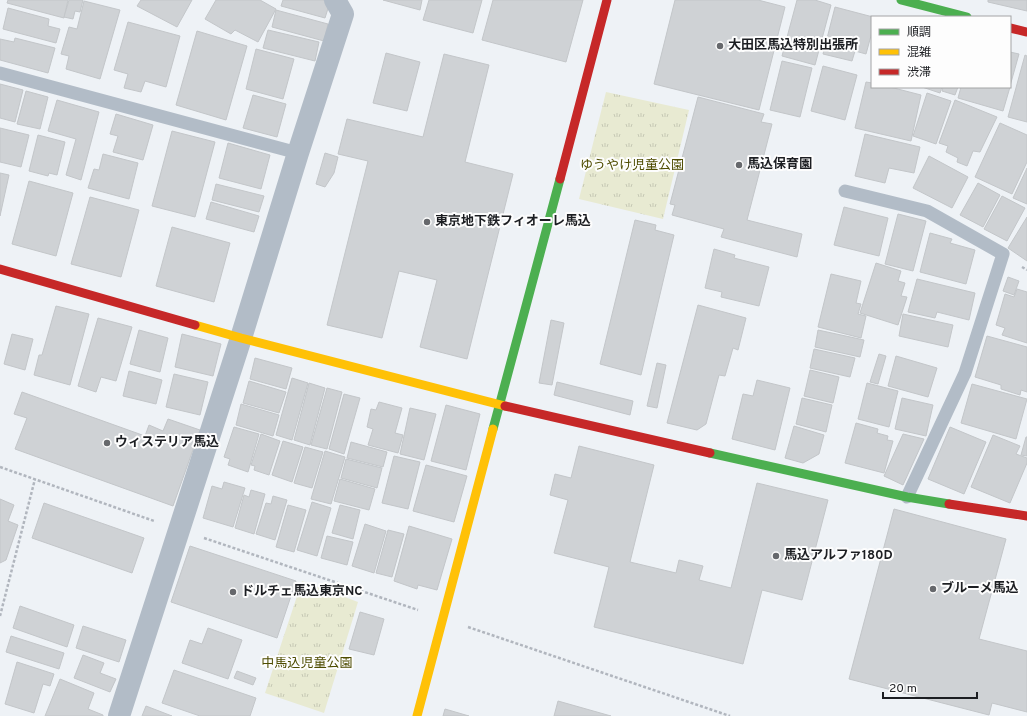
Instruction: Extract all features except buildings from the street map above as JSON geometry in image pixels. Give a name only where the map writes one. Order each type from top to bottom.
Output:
[{"type":"street","points":[[119,716],[241,338],[343,14],[335,0]]},
{"type":"street","points":[[417,716],[607,0]]},
{"type":"street","points":[[901,0],[963,16]]},
{"type":"street","points":[[1011,28],[1027,32]]},
{"type":"street","points":[[0,269],[241,338],[500,404],[907,497],[1027,516]]},
{"type":"lane","points":[[0,73],[298,153]]},
{"type":"lane","points":[[845,191],[927,211],[1003,254],[964,373],[907,497]]},
{"type":"path","points":[[0,467],[179,530],[730,716]]},
{"type":"path","points":[[0,616],[35,479]]},
{"type":"green space","name":"ゆうやけ児童公園","points":[[606,92],[689,110],[663,219],[579,199]]},
{"type":"green space","name":"中馬込児童公園","points":[[302,581],[358,602],[324,713],[265,693]]},
{"type":"traffic: fast","points":[[901,0],[963,16]]},
{"type":"traffic: fast","points":[[493,429],[560,179]]},
{"type":"traffic: fast","points":[[710,453],[907,497],[949,504]]},
{"type":"traffic: slow","points":[[195,325],[505,406]]},
{"type":"traffic: slow","points":[[417,716],[493,429]]},
{"type":"traffic: jam","points":[[560,179],[607,0]]},
{"type":"traffic: jam","points":[[1011,28],[1027,32]]},
{"type":"traffic: jam","points":[[0,269],[195,325]]},
{"type":"traffic: jam","points":[[505,406],[710,453]]},
{"type":"traffic: jam","points":[[949,504],[1027,516]]},
{"type":"place","name":"大田区馬込特別出張所","points":[[720,46]]},
{"type":"place","name":"馬込保育園","points":[[739,165]]},
{"type":"place","name":"東京地下鉄フィオーレ馬込","points":[[427,222]]},
{"type":"place","name":"ウィステリア馬込","points":[[107,443]]},
{"type":"place","name":"馬込アルファ180D","points":[[776,556]]},
{"type":"place","name":"ブルーメ馬込","points":[[933,589]]},
{"type":"place","name":"ドルチェ馬込東京NC","points":[[233,592]]}]
